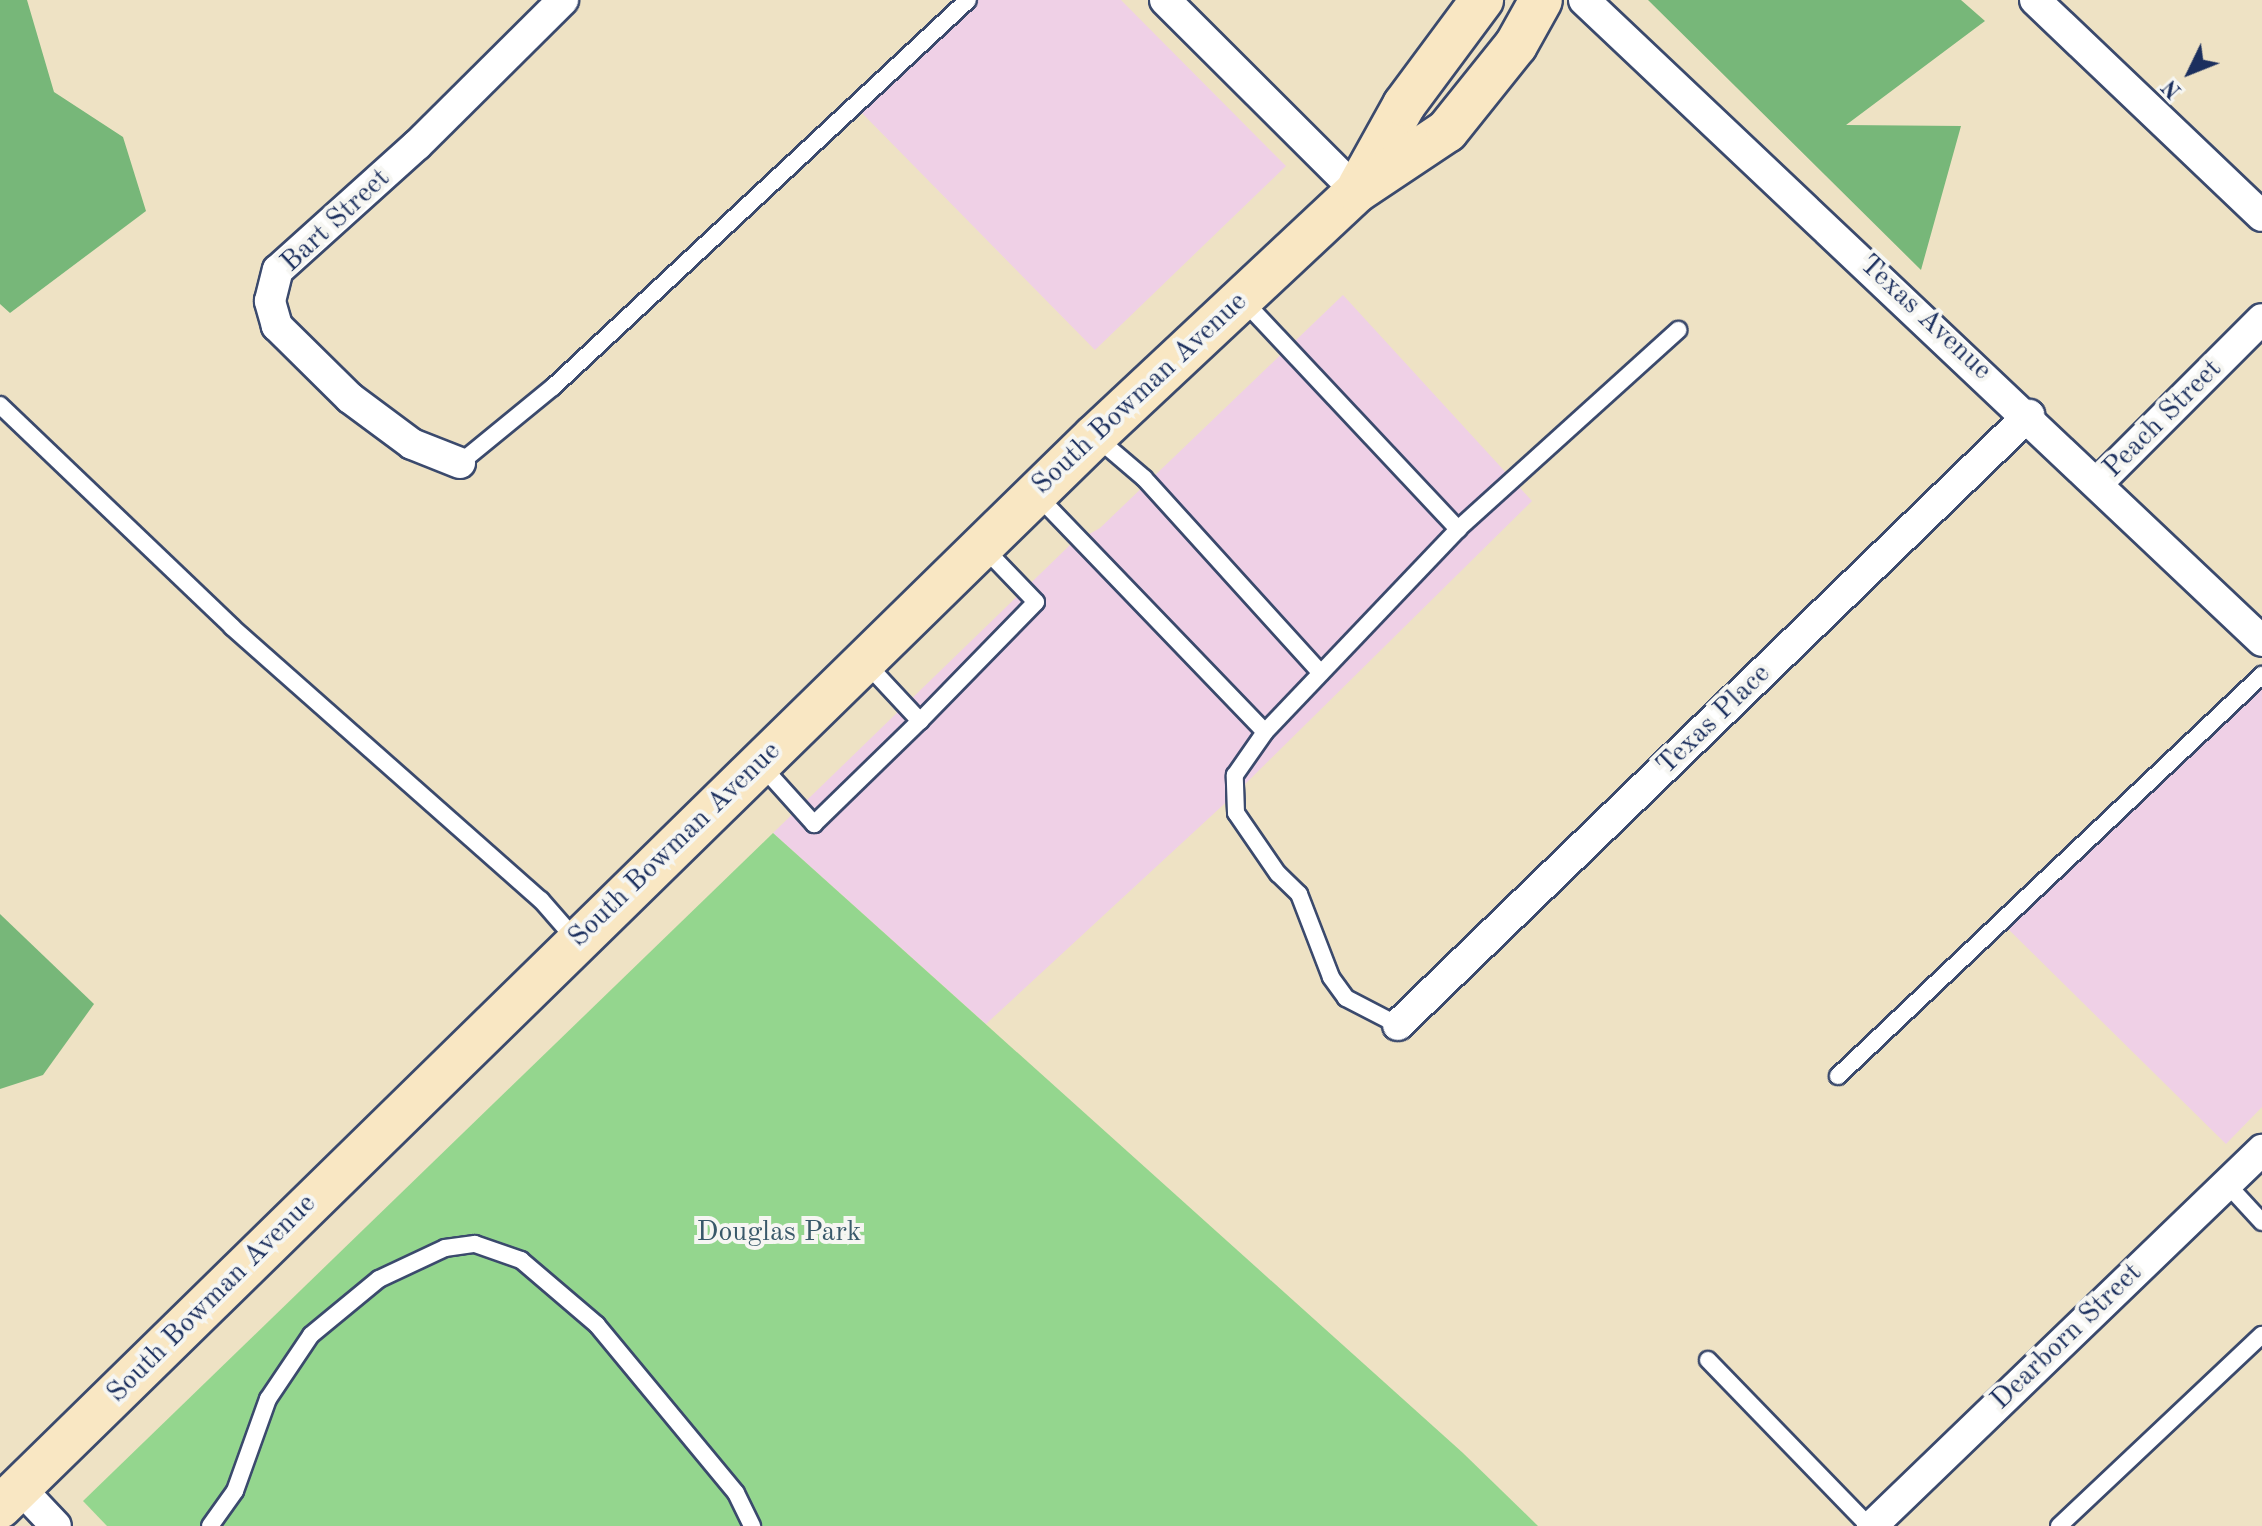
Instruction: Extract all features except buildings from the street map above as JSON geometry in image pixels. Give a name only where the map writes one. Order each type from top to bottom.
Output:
[{"type":"main road","name":"South Bowman Avenue","points":[[10,1498],[1035,493],[1357,191],[1447,131],[1516,45],[1541,0]]},
{"type":"main road","name":"South Bowman Avenue","points":[[1357,191],[1404,105],[1479,6]]},
{"type":"street","name":"Bart Street","points":[[460,463],[412,444],[350,398],[277,326],[270,301],[278,270],[417,145],[563,0]]},
{"type":"street","points":[[1165,0],[1357,191]]},
{"type":"street","name":"Texas Avenue","points":[[1584,0],[2029,415],[2262,641]]},
{"type":"street","points":[[2035,0],[2262,216]]},
{"type":"street","name":"Peach Street","points":[[2097,484],[2262,319]]},
{"type":"street","name":"Texas Place","points":[[1398,1025],[2029,415]]},
{"type":"street","name":"Dearborn Street","points":[[1871,1526],[2262,1150]]},
{"type":"street","points":[[10,1498],[56,1526]]},
{"type":"lane","points":[[460,463],[553,387],[968,0]]},
{"type":"lane","points":[[1241,298],[1458,529]]},
{"type":"lane","points":[[1398,1025],[1346,998],[1331,977],[1299,894],[1278,874],[1236,813],[1235,775],[1265,732],[1458,529],[1678,330]]},
{"type":"lane","points":[[0,405],[232,627],[541,900],[576,940]]},
{"type":"lane","points":[[1095,436],[1144,478],[1321,673]]},
{"type":"lane","points":[[1035,493],[1265,732]]},
{"type":"lane","points":[[760,764],[814,824],[920,721],[1036,602],[982,546]]},
{"type":"lane","points":[[865,662],[920,721]]},
{"type":"lane","points":[[1838,1076],[2262,675]]},
{"type":"lane","points":[[2226,1183],[2262,1222]]},
{"type":"lane","points":[[210,1526],[235,1491],[268,1399],[311,1335],[379,1279],[445,1248],[475,1244],[521,1260],[597,1325],[736,1493],[752,1526]]},
{"type":"lane","points":[[2059,1526],[2262,1335]]},
{"type":"lane","points":[[1708,1360],[1871,1526]]},
{"type":"shaded area","points":[[968,0],[1121,0],[1286,166],[1095,350],[855,106]]},
{"type":"shaded area","points":[[1343,295],[1532,501],[1235,794],[986,1024],[773,833],[1070,545],[1100,528]]},
{"type":"shaded area","points":[[2262,678],[2262,1107],[2226,1144],[2001,922]]},
{"type":"green space","points":[[0,0],[27,0],[54,92],[123,137],[146,211],[10,313],[0,304]]},
{"type":"green space","points":[[1648,0],[1961,0],[1985,21],[1846,125],[1961,126],[1921,270]]},
{"type":"green space","name":"Douglas Park","points":[[773,833],[1463,1453],[1538,1526],[107,1526],[83,1501]]},
{"type":"green space","points":[[0,914],[94,1004],[43,1075],[0,1089]]}]
